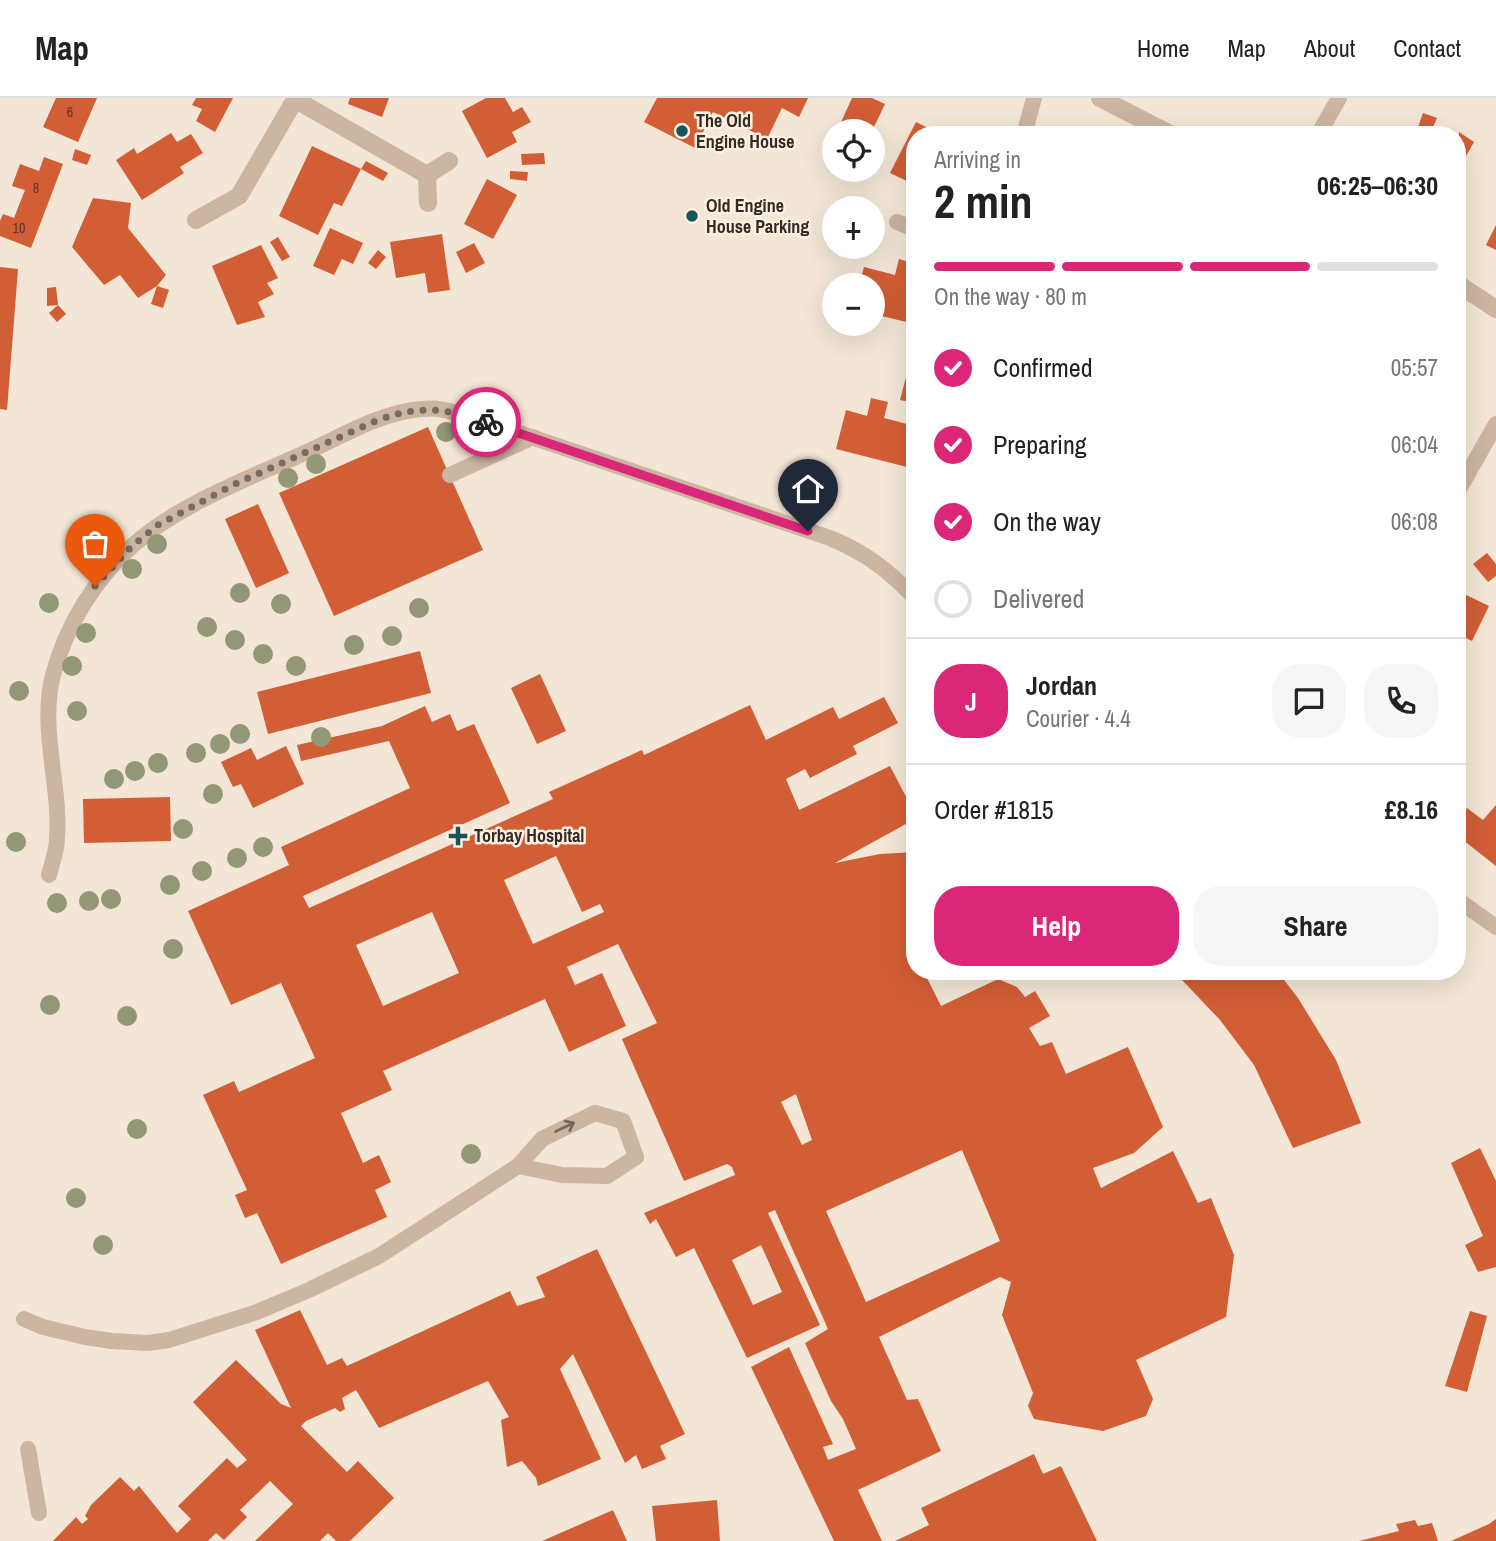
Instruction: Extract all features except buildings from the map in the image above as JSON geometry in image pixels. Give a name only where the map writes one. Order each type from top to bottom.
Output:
[{"type":"street","points":[[1100,98],[1154,126]]},
{"type":"street","points":[[195,220],[239,196],[296,99],[427,174]]},
{"type":"street","points":[[427,174],[449,161]]},
{"type":"street","points":[[427,174],[428,202]]},
{"type":"street","points":[[1466,289],[1496,309]]},
{"type":"lane","points":[[1026,126],[1034,98]]},
{"type":"lane","points":[[1323,126],[1339,98]]},
{"type":"lane","points":[[897,222],[906,226]]},
{"type":"lane","points":[[49,875],[57,839],[49,722],[53,674],[70,629],[85,601],[106,572],[158,525],[212,495],[400,412],[423,408],[447,410],[855,548],[887,571],[906,589]]},
{"type":"lane","points":[[1466,477],[1496,424]]},
{"type":"lane","points":[[450,475],[533,438]]},
{"type":"lane","points":[[1466,906],[1496,927]]},
{"type":"lane","points":[[24,1319],[63,1332],[133,1343],[169,1340],[213,1327],[309,1290],[379,1256],[518,1166],[542,1139],[595,1113],[623,1121],[636,1157],[607,1176],[562,1175],[518,1166]]},
{"type":"lane","points":[[28,1449],[39,1513]]},
{"type":"way so far","points":[[95,586],[131,547],[158,525],[258,473],[378,420],[423,408],[447,410],[486,422]]},
{"type":"place","name":"The Old Engine House","points":[[682,131]]},
{"type":"place","name":"Old Engine House Parking","points":[[692,216]]},
{"type":"place","name":"Torbay Hospital","points":[[458,836]]},
{"type":"route","points":[[486,422],[808,531]]}]
